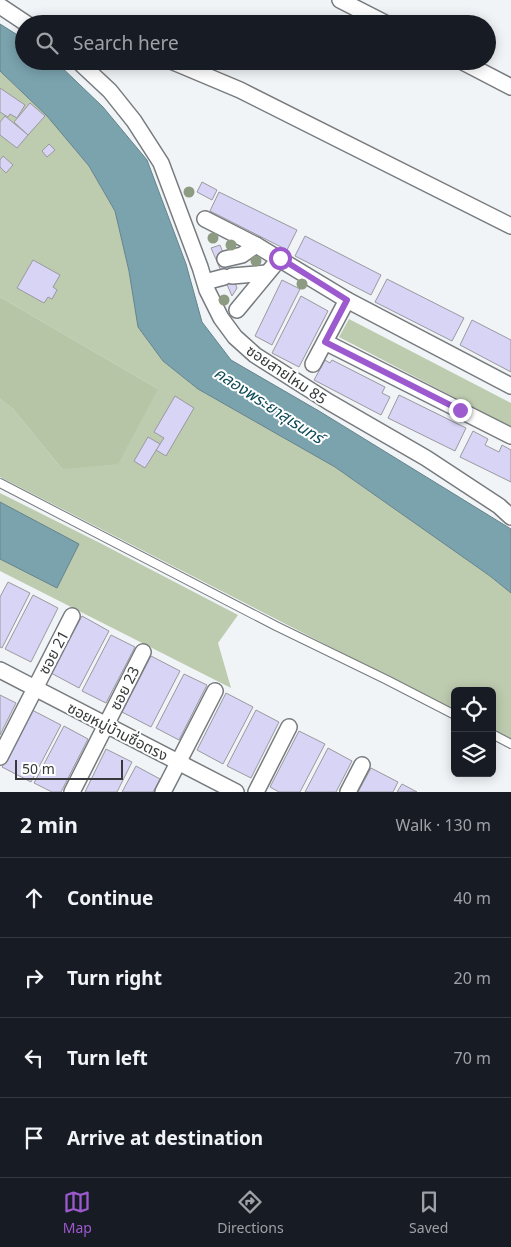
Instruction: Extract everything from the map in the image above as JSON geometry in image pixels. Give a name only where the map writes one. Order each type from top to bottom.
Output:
[{"type":"street","points":[[340,0],[369,15]]},
{"type":"street","points":[[0,6],[15,16]]},
{"type":"street","name":"ซอยสายไหม 85","points":[[88,70],[110,90],[134,121],[161,164],[205,282],[221,318],[235,337],[255,355],[329,402],[426,458],[499,506],[511,517]]},
{"type":"street","points":[[192,70],[240,90],[511,226]]},
{"type":"street","points":[[478,70],[511,87]]},
{"type":"street","points":[[205,219],[280,258],[347,300],[511,386]]},
{"type":"street","points":[[200,266],[242,255],[256,245]]},
{"type":"street","points":[[237,310],[280,258]]},
{"type":"street","points":[[205,282],[228,277],[267,273]]},
{"type":"street","points":[[313,364],[347,300]]},
{"type":"street","points":[[325,342],[511,436]]},
{"type":"street","name":"ซอย 21","points":[[0,757],[72,616]]},
{"type":"street","name":"ซอย 23","points":[[72,792],[143,652]]},
{"type":"street","name":"ซอยหมู่บ้านซื่อตรง","points":[[0,670],[236,792]]},
{"type":"street","points":[[162,792],[215,691]]},
{"type":"street","points":[[256,792],[289,726]]},
{"type":"street","points":[[348,792],[362,765]]},
{"type":"lane","points":[[0,483],[276,626],[451,713]]},
{"type":"lane","points":[[496,736],[511,744]]},
{"type":"green space","points":[[0,71],[47,116],[89,166],[115,211],[129,271],[138,327],[163,361],[198,389],[335,467],[490,576],[511,593],[511,739],[496,732],[496,687],[451,687],[451,709],[0,477],[0,399],[13,409],[62,469],[158,389],[0,297]]},
{"type":"green space","points":[[0,297],[158,389],[118,464],[62,469],[13,409],[0,399]]},
{"type":"green space","points":[[349,319],[511,403],[511,427],[339,337]]},
{"type":"green space","points":[[0,493],[238,615],[218,643],[231,688],[0,571]]},
{"type":"water","name":"คลองพระยาสุเรนทร์","points":[[0,24],[15,33],[15,70],[64,70],[103,107],[147,160],[186,264],[202,322],[231,360],[319,411],[511,529],[511,593],[490,576],[335,467],[198,389],[163,361],[138,327],[129,271],[115,211],[89,166],[47,116],[0,71]]},
{"type":"water","points":[[0,502],[79,544],[57,588],[0,559]]},
{"type":"building","points":[[0,88],[25,105],[17,118],[10,114],[8,117],[0,112]]},
{"type":"building","points":[[30,103],[45,116],[28,135],[14,122]]},
{"type":"building","points":[[5,116],[28,135],[17,148],[0,135],[0,122]]},
{"type":"building","points":[[49,144],[55,150],[47,157],[42,151]]},
{"type":"building","points":[[3,156],[13,165],[6,173],[0,167],[0,160]]},
{"type":"building","points":[[202,182],[217,190],[212,200],[197,192]]},
{"type":"building","points":[[219,192],[297,230],[287,250],[210,211]]},
{"type":"building","points":[[305,236],[381,275],[371,295],[295,256]]},
{"type":"building","points":[[220,245],[237,288],[232,296],[211,248]]},
{"type":"building","points":[[33,260],[60,275],[53,287],[57,290],[52,299],[48,297],[44,303],[17,288]]},
{"type":"building","points":[[387,279],[464,318],[452,341],[375,302]]},
{"type":"building","points":[[282,280],[300,289],[272,345],[255,336]]},
{"type":"building","points":[[301,296],[328,311],[299,367],[272,353]]},
{"type":"building","points":[[472,320],[511,340],[511,372],[460,345]]},
{"type":"building","points":[[325,360],[330,363],[332,360],[385,387],[382,393],[390,397],[381,415],[314,380]]},
{"type":"building","points":[[399,395],[466,428],[455,451],[388,418]]},
{"type":"building","points":[[175,396],[194,408],[166,456],[156,450],[164,438],[154,432]]},
{"type":"building","points":[[473,431],[488,439],[485,445],[499,452],[502,445],[511,450],[511,482],[460,457]]},
{"type":"building","points":[[148,437],[160,444],[145,468],[134,461]]},
{"type":"building","points":[[8,582],[30,593],[2,648],[0,647],[0,597]]},
{"type":"building","points":[[33,595],[58,608],[31,662],[5,649]]},
{"type":"building","points":[[82,616],[109,631],[79,688],[51,673]]},
{"type":"building","points":[[111,635],[135,647],[106,703],[82,691]]},
{"type":"building","points":[[151,656],[180,671],[151,727],[122,712]]},
{"type":"building","points":[[184,674],[207,685],[179,740],[156,728]]},
{"type":"building","points":[[226,693],[253,707],[223,764],[197,750]]},
{"type":"building","points":[[0,695],[16,703],[0,735]]},
{"type":"building","points":[[32,710],[61,725],[31,782],[2,767]]},
{"type":"building","points":[[256,710],[279,722],[251,778],[227,766]]},
{"type":"building","points":[[64,726],[88,739],[61,792],[52,792],[34,783]]},
{"type":"building","points":[[299,731],[325,744],[300,792],[279,792],[270,787]]},
{"type":"building","points":[[328,748],[352,761],[336,792],[305,792]]},
{"type":"building","points":[[106,749],[132,762],[117,792],[85,792]]},
{"type":"building","points":[[136,766],[160,779],[153,792],[122,792]]},
{"type":"building","points":[[371,768],[398,782],[393,792],[358,792]]},
{"type":"building","points":[[402,784],[417,792],[397,792]]},
{"type":"route","points":[[280,258],[347,300],[325,342],[460,410]]}]
